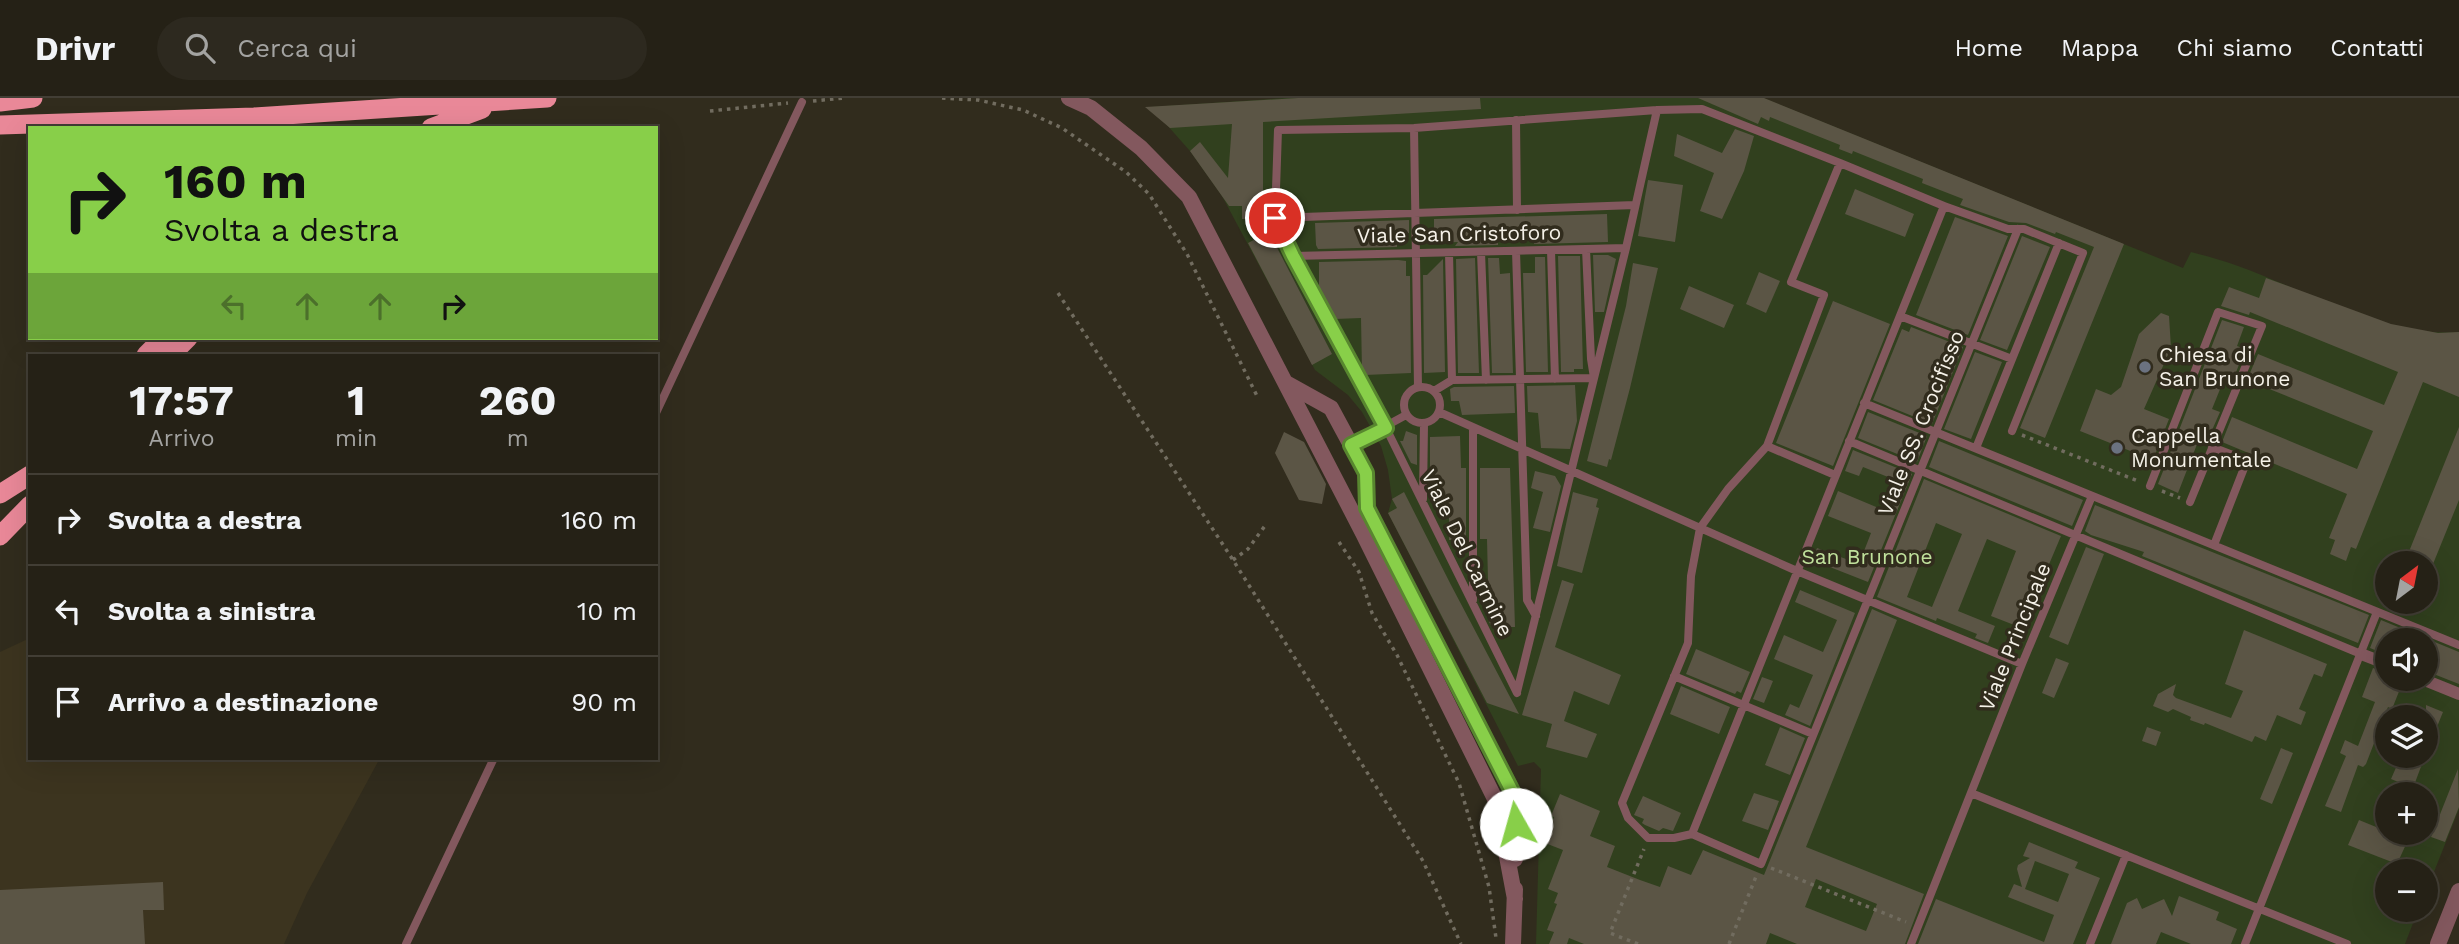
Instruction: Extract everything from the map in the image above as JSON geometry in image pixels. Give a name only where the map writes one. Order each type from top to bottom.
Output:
[{"type":"highway","points":[[8,101],[33,98]]},
{"type":"highway","points":[[0,125],[254,117],[547,98]]},
{"type":"highway","points":[[437,126],[509,100]]},
{"type":"highway","points":[[48,122],[70,126]]},
{"type":"highway","points":[[147,354],[161,340]]},
{"type":"highway","points":[[172,354],[186,340]]},
{"type":"highway","points":[[0,494],[28,476]]},
{"type":"highway","points":[[0,536],[28,507]]},
{"type":"street","points":[[1069,98],[1091,108],[1141,148],[1189,197],[1286,383],[1497,803],[1515,899]]},
{"type":"street","points":[[1286,383],[1331,408],[1366,473],[1367,508],[1516,799],[1513,944]]},
{"type":"street","points":[[2361,654],[2375,659]]},
{"type":"street","points":[[2438,685],[2459,694]]},
{"type":"street","points":[[2438,944],[2459,891]]},
{"type":"lane","points":[[658,408],[802,102]]},
{"type":"lane","points":[[1635,205],[1275,218],[1278,130],[1414,128],[1702,109],[1944,206],[2008,229],[2024,229],[2059,243],[2083,253],[2012,431]]},
{"type":"lane","points":[[1536,617],[1657,110]]},
{"type":"lane","points":[[1516,120],[1517,210]]},
{"type":"lane","points":[[1414,128],[1418,387]]},
{"type":"lane","points":[[1761,864],[1692,834],[1674,838],[1648,838],[1628,818],[1622,803],[1688,643],[1691,576],[1700,528],[1728,489],[1767,446],[1824,296],[1791,282],[1840,163]]},
{"type":"lane","points":[[1692,834],[1944,206]]},
{"type":"lane","name":"Viale Del Carmine","points":[[1275,218],[1386,428],[1517,693],[1536,617]]},
{"type":"lane","name":"Viale SS. Crocifisso","points":[[1761,864],[2018,229]]},
{"type":"lane","points":[[1976,448],[2059,243]]},
{"type":"lane","name":"Viale San Cristoforo","points":[[1293,256],[1626,248]]},
{"type":"lane","points":[[1586,249],[1594,378]]},
{"type":"lane","points":[[1551,250],[1555,379]]},
{"type":"lane","points":[[1516,251],[1527,600],[1536,617]]},
{"type":"lane","points":[[1481,252],[1486,380]]},
{"type":"lane","points":[[1449,253],[1452,380]]},
{"type":"lane","points":[[2150,486],[2218,312],[2262,326],[2190,502]]},
{"type":"lane","points":[[1900,316],[2012,359]]},
{"type":"lane","points":[[1434,391],[1452,380],[1594,378]]},
{"type":"lane","points":[[1418,387],[1434,391],[1440,401],[1439,412],[1433,420],[1424,424],[1414,422],[1406,415],[1405,398],[1418,387]]},
{"type":"lane","points":[[1864,403],[2375,611]]},
{"type":"lane","points":[[1439,412],[1797,571],[2022,664]]},
{"type":"lane","points":[[1351,445],[1406,415]]},
{"type":"lane","points":[[1423,502],[1424,424]]},
{"type":"lane","points":[[1473,428],[1473,604]]},
{"type":"lane","points":[[1849,441],[2361,654]]},
{"type":"lane","points":[[1767,446],[1835,475]]},
{"type":"lane","points":[[2213,447],[2243,459],[2246,463],[2214,545]]},
{"type":"lane","name":"Viale Principale","points":[[1911,944],[2092,496]]},
{"type":"lane","points":[[2245,944],[2376,614]]},
{"type":"lane","points":[[2382,614],[2459,645]]},
{"type":"lane","points":[[1674,676],[1813,734]]},
{"type":"lane","points":[[406,944],[493,760]]},
{"type":"lane","points":[[1971,793],[2347,944]]},
{"type":"lane","points":[[2090,944],[2126,855]]},
{"type":"path","points":[[710,111],[844,98]]},
{"type":"path","points":[[942,98],[978,100],[1023,110],[1062,128],[1126,172],[1149,194],[1187,254],[1258,398]]},
{"type":"path","points":[[1058,293],[1233,560],[1423,861],[1461,944]]},
{"type":"path","points":[[2012,431],[2190,502]]},
{"type":"path","points":[[1233,560],[1248,549],[1267,523]]},
{"type":"path","points":[[1339,542],[1359,572],[1371,613],[1397,655],[1459,783],[1489,887],[1496,944]]},
{"type":"path","points":[[1638,944],[1610,933],[1648,838]]},
{"type":"path","points":[[1729,944],[1761,864],[1918,927]]},
{"type":"shaded area","points":[[28,639],[28,760],[379,760],[307,893],[284,944],[0,944],[0,652]]},
{"type":"green space","name":"San Brunone","points":[[1286,98],[1763,98],[2183,268],[2191,252],[2238,266],[2374,320],[2431,332],[2459,332],[2459,809],[2438,862],[2438,859],[2375,859],[2375,922],[2413,922],[2405,944],[1536,944],[1541,769],[1534,762],[1518,766],[1388,513],[1392,499],[1388,470],[1381,446],[1362,412],[1348,395],[1315,370],[1222,196],[1190,151],[1151,107]]},
{"type":"building","points":[[1298,98],[1480,98],[1481,109],[1263,122],[1263,219],[1242,219],[1242,206],[1229,206],[1190,151],[1200,142],[1228,178],[1232,124],[1170,128],[1145,107]]},
{"type":"building","points":[[1698,98],[1764,98],[2124,244],[2045,438],[2020,428],[2094,247],[2056,232],[2055,234],[2026,223],[2009,222],[1960,205],[1963,199],[1922,183],[1923,179],[1853,151],[1852,154],[1839,149],[1840,145],[1770,117],[1769,121],[1761,117],[1758,124]]},
{"type":"building","points":[[1735,129],[1754,136],[1744,171],[1722,219],[1700,211],[1714,173],[1674,156],[1677,134],[1722,153]]},
{"type":"building","points":[[1648,180],[1683,185],[1675,242],[1638,236]]},
{"type":"building","points":[[1855,189],[1914,214],[1905,237],[1845,214]]},
{"type":"building","points":[[1607,214],[1608,242],[1534,244],[1532,229],[1498,230],[1498,245],[1455,246],[1458,242],[1434,243],[1434,219]]},
{"type":"building","points":[[1955,217],[2008,236],[1968,335],[1916,315]]},
{"type":"building","points":[[1409,220],[1409,233],[1397,233],[1397,247],[1318,249],[1316,245],[1315,223]]},
{"type":"building","points":[[1269,232],[1332,354],[1312,365],[1248,243]]},
{"type":"building","points":[[2022,236],[2050,247],[2007,350],[1980,340]]},
{"type":"building","points":[[1593,255],[1608,255],[1616,259],[1604,312],[1595,312]]},
{"type":"building","points":[[1558,256],[1580,256],[1583,369],[1574,369],[1574,372],[1561,372]]},
{"type":"building","points":[[1535,257],[1545,257],[1548,372],[1526,372],[1523,273],[1535,273]]},
{"type":"building","points":[[1475,258],[1479,373],[1458,373],[1456,259]]},
{"type":"building","points":[[1488,258],[1499,258],[1500,274],[1510,273],[1513,373],[1492,373]]},
{"type":"building","points":[[1443,259],[1445,372],[1424,373],[1423,275],[1427,275]]},
{"type":"building","points":[[1406,261],[1406,276],[1410,276],[1411,373],[1365,375],[1362,371],[1361,318],[1335,319],[1319,291],[1319,262]]},
{"type":"building","points":[[1633,263],[1658,268],[1630,388],[1607,467],[1587,461],[1626,306]]},
{"type":"building","points":[[1759,272],[1780,281],[1766,313],[1746,304]]},
{"type":"building","points":[[2266,278],[2391,324],[2438,333],[2459,332],[2459,397],[2423,382],[2356,549],[2351,547],[2346,561],[2330,554],[2335,540],[2329,538],[2347,494],[2222,442],[2232,417],[2357,469],[2373,431],[2247,380],[2258,354],[2384,405],[2398,372],[2250,312],[2249,315],[2221,306],[2229,287],[2259,298]]},
{"type":"building","points":[[1689,286],[1734,305],[1724,328],[1680,309]]},
{"type":"building","points":[[1833,301],[1890,324],[1833,466],[1776,443]]},
{"type":"building","points":[[2161,313],[2169,316],[2171,348],[2144,409],[2169,419],[2153,460],[2080,431],[2096,389],[2111,395],[2121,387],[2139,334]]},
{"type":"building","points":[[2222,320],[2244,327],[2237,346],[2245,349],[2235,375],[2227,372],[2212,409],[2220,412],[2209,437],[2201,434],[2178,493],[2158,484]]},
{"type":"building","points":[[1911,327],[1963,347],[1932,424],[1873,400],[1902,329],[1909,332]]},
{"type":"building","points":[[1975,352],[2002,362],[1971,439],[1944,429]]},
{"type":"building","points":[[1575,385],[1577,421],[1570,449],[1541,448],[1538,413],[1528,412],[1527,386]]},
{"type":"building","points":[[1514,386],[1515,413],[1462,415],[1459,401],[1451,401],[1450,389],[1454,387]]},
{"type":"building","points":[[1868,412],[1927,436],[1917,462],[1858,438]]},
{"type":"building","points":[[2459,427],[2459,500],[2438,552],[2409,551]]},
{"type":"building","points":[[1406,431],[1417,435],[1417,465],[1411,463],[1400,441],[1403,441]]},
{"type":"building","points":[[1284,432],[1304,442],[1326,484],[1322,504],[1299,500],[1275,453]]},
{"type":"building","points":[[1460,436],[1461,468],[1466,468],[1466,539],[1449,540],[1449,511],[1436,511],[1434,469],[1430,468],[1430,437]]},
{"type":"building","points":[[1939,441],[2083,500],[2072,526],[1929,467]]},
{"type":"building","points":[[1853,450],[1912,474],[1868,582],[1812,560],[1817,548],[1859,564],[1871,533],[1828,516],[1838,491],[1881,509],[1893,479],[1863,467],[1859,476],[1845,471]]},
{"type":"building","points":[[1480,468],[1510,468],[1515,627],[1492,627],[1489,622],[1487,539],[1480,539]]},
{"type":"building","points":[[1535,471],[1555,476],[1561,486],[1550,532],[1533,528],[1543,492],[1531,488]]},
{"type":"building","points":[[1924,479],[2061,536],[2022,628],[1991,616],[2016,551],[1987,539],[1958,611],[1995,626],[1988,643],[1975,638],[1977,634],[1877,597]],"holes":[[[1936,523],[1962,534],[1932,607],[1907,597]]]},
{"type":"building","points":[[1404,492],[1519,714],[1487,703],[1388,513],[1397,508],[1392,499]]},
{"type":"building","points":[[1573,492],[1598,499],[1596,507],[1599,508],[1582,573],[1557,566]]},
{"type":"building","points":[[2095,505],[2369,615],[2358,643],[2142,556],[2144,552],[2091,535],[2085,531]]},
{"type":"building","points":[[2086,547],[2104,554],[2068,645],[2049,637]]},
{"type":"building","points":[[1562,580],[1574,584],[1555,647],[1621,675],[1609,705],[1574,691],[1564,721],[1597,734],[1587,758],[1546,747],[1552,724],[1522,715]]},
{"type":"building","points":[[1800,590],[1855,613],[1810,726],[1785,715],[1790,704],[1799,708],[1813,675],[1774,659],[1784,635],[1823,652],[1837,620],[1795,602]]},
{"type":"building","points":[[1872,609],[1897,620],[1806,847],[1924,894],[1905,944],[1797,944],[1770,933],[1766,944],[1584,944],[1569,938],[1567,944],[1549,944],[1554,932],[1547,930],[1557,904],[1554,903],[1558,893],[1548,889],[1563,850],[1545,843],[1554,817],[1551,816],[1560,794],[1600,811],[1590,836],[1615,846],[1607,867],[1660,887],[1668,866],[1691,875],[1703,850],[1764,875]],"holes":[[[1816,879],[1877,904],[1866,931],[1805,907]]]},
{"type":"building","points":[[2381,620],[2400,628],[2378,628]]},
{"type":"building","points":[[2244,630],[2327,664],[2322,677],[2314,674],[2299,709],[2306,712],[2301,725],[2277,715],[2266,741],[2255,736],[2252,742],[2205,723],[2204,725],[2190,720],[2191,717],[2173,709],[2168,712],[2153,706],[2158,694],[2176,684],[2173,695],[2176,698],[2231,718],[2243,691],[2225,684]]},
{"type":"building","points":[[2375,635],[2375,650],[2370,648]]},
{"type":"building","points":[[2438,643],[2459,652],[2459,684],[2438,676]]},
{"type":"building","points":[[1696,649],[1750,672],[1741,693],[1737,691],[1735,694],[1686,674]]},
{"type":"building","points":[[2056,658],[2069,663],[2054,698],[2042,693]]},
{"type":"building","points":[[2373,668],[2375,691],[2399,691],[2394,705],[2375,705],[2375,741],[2366,764],[2363,767],[2358,765],[2341,812],[2325,806],[2346,756],[2340,753],[2345,740],[2358,746],[2375,702],[2362,697]]},
{"type":"building","points":[[1762,677],[1773,681],[1764,703],[1753,699]]},
{"type":"building","points":[[1681,686],[1730,707],[1719,734],[1670,714]]},
{"type":"building","points":[[2438,710],[2443,712],[2438,724]]},
{"type":"building","points":[[1780,727],[1805,738],[1790,775],[1765,765]]},
{"type":"building","points":[[2147,727],[2161,732],[2156,746],[2142,741]]},
{"type":"building","points":[[2281,748],[2293,753],[2272,804],[2260,799]]},
{"type":"building","points":[[2396,768],[2420,768],[2415,782],[2391,779]]},
{"type":"building","points":[[2458,769],[2459,807],[2445,842],[2438,840],[2438,819]]},
{"type":"building","points":[[1754,793],[1779,801],[1768,830],[1742,821]]},
{"type":"building","points":[[1643,796],[1681,813],[1673,831],[1663,828],[1659,831],[1645,825],[1642,823],[1644,819],[1634,815]]},
{"type":"building","points":[[2359,820],[2375,827],[2375,845],[2406,845],[2399,859],[2384,859],[2348,845]]},
{"type":"building","points":[[2029,842],[2078,862],[2075,868],[2100,878],[2073,944],[1918,944],[1936,899],[2044,942],[2054,915],[2008,897],[2014,884],[2022,887],[2018,865],[2030,858],[2023,856]],"holes":[[[2035,861],[2069,874],[2058,902],[2025,889]]]},
{"type":"building","points":[[163,882],[164,910],[143,910],[145,944],[0,944],[0,890]]},
{"type":"building","points":[[2179,896],[2219,912],[2216,920],[2237,929],[2231,944],[2191,944],[2161,932],[2156,944],[2111,944],[2127,903],[2137,898],[2142,909],[2164,899],[2172,916]]},
{"type":"place","name":"Chiesa di San Brunone","points":[[2145,367]]},
{"type":"place","name":"Cappella Monumentale","points":[[2117,448]]},
{"type":"route","points":[[1275,218],[1386,428],[1351,445],[1366,473],[1367,508],[1516,799],[1516,824]]}]
